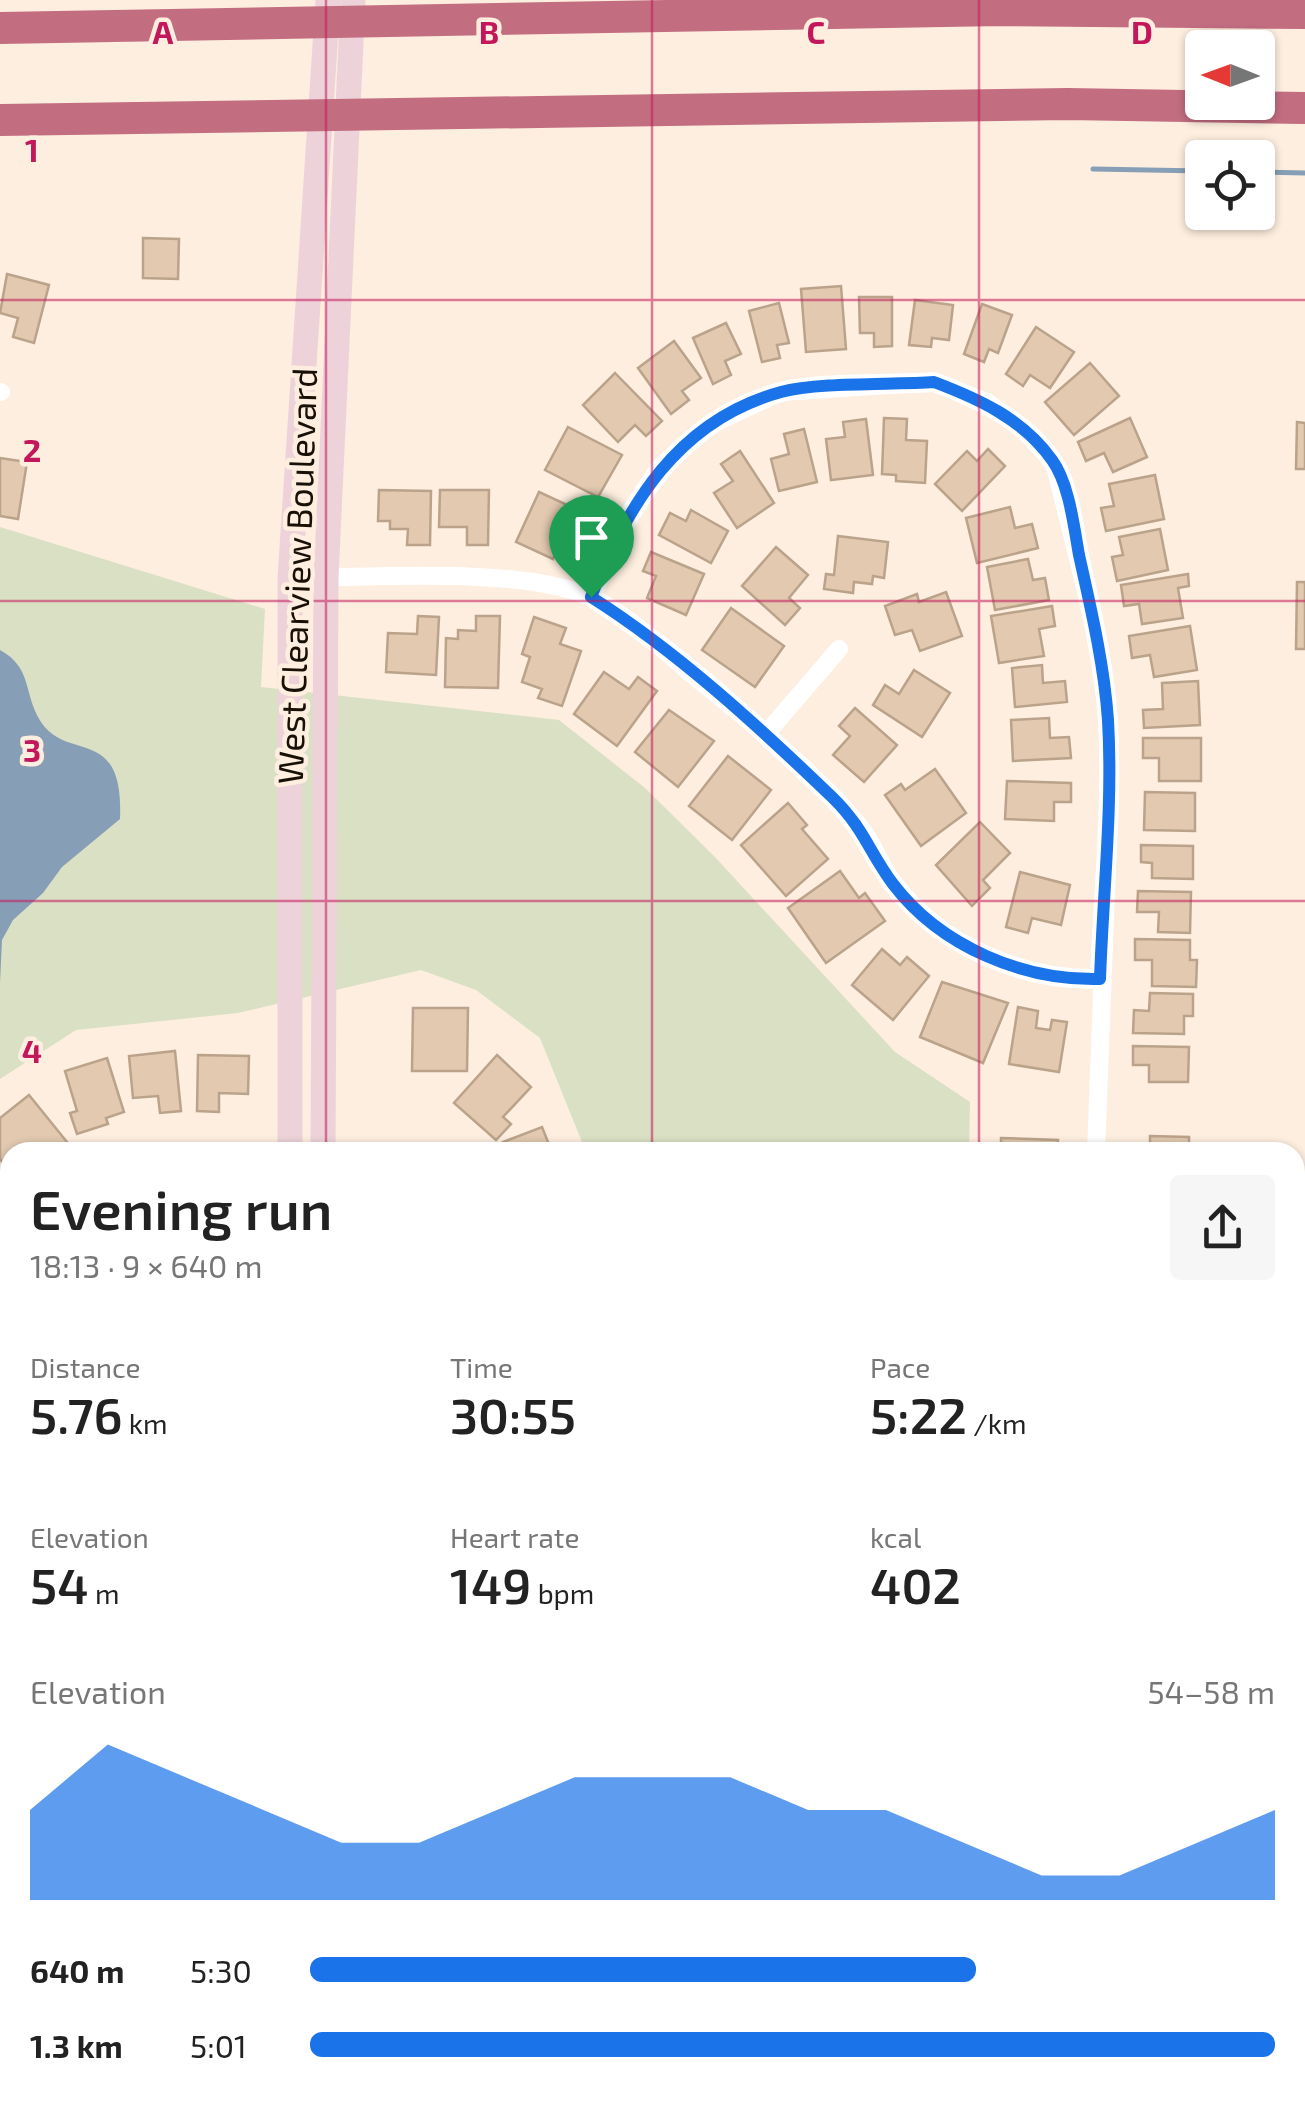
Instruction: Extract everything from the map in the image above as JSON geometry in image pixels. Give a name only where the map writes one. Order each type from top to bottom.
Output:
[{"type":"highway","points":[[0,28],[1000,10],[1305,14]]},
{"type":"highway","points":[[0,120],[1068,104],[1305,108]]},
{"type":"street","name":"West Clearview Boulevard","points":[[323,1142],[332,146],[328,0]]},
{"type":"street","name":"West Clearview Boulevard","points":[[290,1142],[290,578],[332,146],[353,0]]},
{"type":"street","points":[[591,597],[616,533],[660,467],[714,422],[781,392],[934,382],[987,402],[1018,425],[1054,462],[1097,635],[1108,717],[1110,786],[1096,1142]]},
{"type":"street","points":[[290,578],[531,582],[591,597],[625,618],[765,735],[863,830],[894,884],[938,926],[1001,965],[1060,980],[1100,979]]},
{"type":"street","points":[[765,735],[839,649]]},
{"type":"green space","points":[[0,527],[265,609],[261,687],[559,720],[645,788],[714,856],[895,1052],[970,1102],[969,1142],[582,1142],[540,1038],[476,990],[421,970],[238,1013],[76,1030],[0,1079]]},
{"type":"water","points":[[0,650],[23,673],[35,712],[52,734],[104,757],[119,789],[120,819],[62,867],[43,893],[13,920],[2,940],[0,983]]},
{"type":"building","points":[[143,238],[179,239],[178,279],[143,278]]},
{"type":"building","points":[[7,274],[49,285],[34,343],[13,337],[18,318],[0,313]]},
{"type":"building","points":[[841,286],[846,349],[806,352],[801,289]]},
{"type":"building","points":[[859,297],[892,297],[892,346],[874,347],[874,333],[860,333]]},
{"type":"building","points":[[915,300],[953,305],[949,340],[932,338],[931,347],[909,345]]},
{"type":"building","points":[[779,303],[789,343],[777,345],[780,358],[762,362],[749,311]]},
{"type":"building","points":[[982,304],[1012,315],[998,353],[989,349],[984,362],[964,354]]},
{"type":"building","points":[[726,323],[741,354],[725,361],[731,375],[713,384],[693,338]]},
{"type":"building","points":[[1036,327],[1074,352],[1050,388],[1030,375],[1023,386],[1006,374]]},
{"type":"building","points":[[674,341],[701,378],[682,391],[689,400],[671,414],[638,368]]},
{"type":"building","points":[[1090,363],[1119,396],[1074,435],[1045,402]]},
{"type":"building","points":[[615,373],[662,421],[646,436],[635,425],[618,442],[583,405]]},
{"type":"building","points":[[884,418],[907,419],[906,440],[927,441],[925,483],[896,481],[896,475],[882,474]]},
{"type":"building","points":[[1130,418],[1147,457],[1113,472],[1104,453],[1086,461],[1078,442]]},
{"type":"building","points":[[866,419],[873,475],[831,480],[826,439],[845,437],[843,422]]},
{"type":"building","points":[[1297,422],[1305,423],[1305,469],[1296,469]]},
{"type":"building","points":[[568,427],[622,455],[598,497],[545,470]]},
{"type":"building","points":[[804,429],[817,482],[779,491],[771,459],[789,454],[784,434]]},
{"type":"building","points":[[988,449],[1005,466],[962,511],[935,484],[967,451],[977,461]]},
{"type":"building","points":[[740,451],[774,503],[737,528],[714,493],[733,481],[721,464]]},
{"type":"building","points":[[0,458],[27,462],[18,519],[0,516]]},
{"type":"building","points":[[1155,475],[1164,519],[1106,531],[1101,508],[1114,506],[1109,484]]},
{"type":"building","points":[[379,490],[431,491],[430,545],[407,545],[408,529],[390,529],[390,521],[378,521]]},
{"type":"building","points":[[440,490],[489,490],[488,545],[467,545],[467,527],[439,527]]},
{"type":"building","points":[[539,492],[591,516],[580,541],[564,534],[553,559],[516,542]]},
{"type":"building","points":[[1010,507],[1015,528],[1032,524],[1038,548],[977,563],[966,518]]},
{"type":"building","points":[[691,510],[728,531],[711,563],[659,535],[670,513],[686,521]]},
{"type":"building","points":[[1160,529],[1168,570],[1117,581],[1112,557],[1123,555],[1119,537]]},
{"type":"building","points":[[838,536],[888,542],[884,578],[873,576],[872,584],[854,582],[853,593],[824,589],[826,574],[834,575]]},
{"type":"building","points":[[776,547],[808,575],[789,598],[800,608],[785,625],[742,586]]},
{"type":"building","points":[[651,552],[704,574],[686,615],[647,598],[656,576],[643,571]]},
{"type":"building","points":[[1028,559],[1033,580],[1045,578],[1049,600],[995,610],[987,567]]},
{"type":"building","points":[[1188,574],[1189,586],[1178,588],[1183,618],[1142,624],[1139,604],[1124,606],[1121,585]]},
{"type":"building","points":[[1297,582],[1305,582],[1305,649],[1296,649]]},
{"type":"building","points":[[946,592],[962,636],[920,651],[912,630],[895,635],[885,606],[917,594],[919,602]]},
{"type":"building","points":[[1052,606],[1055,626],[1039,629],[1044,656],[999,663],[991,616]]},
{"type":"building","points":[[731,608],[784,646],[755,687],[702,650]]},
{"type":"building","points":[[418,616],[439,617],[436,675],[386,672],[388,633],[417,634]]},
{"type":"building","points":[[476,616],[500,616],[498,688],[445,687],[446,638],[458,639],[458,630],[476,631]]},
{"type":"building","points":[[534,617],[566,628],[560,644],[581,651],[562,706],[538,698],[542,689],[522,682],[530,657],[522,654]]},
{"type":"building","points":[[1190,626],[1197,670],[1154,677],[1150,655],[1132,658],[1129,636]]},
{"type":"building","points":[[1042,665],[1043,683],[1065,681],[1067,702],[1015,707],[1012,668]]},
{"type":"building","points":[[914,670],[950,693],[922,737],[873,705],[885,685],[899,694]]},
{"type":"building","points":[[604,672],[629,689],[638,677],[657,691],[617,746],[574,714]]},
{"type":"building","points":[[1198,681],[1200,725],[1144,728],[1143,710],[1163,709],[1162,683]]},
{"type":"building","points":[[855,708],[897,745],[864,782],[833,755],[850,736],[839,726]]},
{"type":"building","points":[[669,710],[714,741],[678,787],[635,752]]},
{"type":"building","points":[[1049,718],[1050,738],[1069,737],[1071,758],[1013,761],[1011,720]]},
{"type":"building","points":[[1143,738],[1201,738],[1201,781],[1159,781],[1159,758],[1143,758]]},
{"type":"building","points":[[728,756],[771,790],[732,840],[689,806]]},
{"type":"building","points":[[935,769],[966,813],[921,846],[885,795],[901,784],[905,790]]},
{"type":"building","points":[[1007,781],[1071,783],[1071,802],[1054,802],[1054,821],[1005,819]]},
{"type":"building","points":[[1145,792],[1195,793],[1195,831],[1144,830]]},
{"type":"building","points":[[788,803],[807,825],[802,829],[828,859],[786,896],[741,845]]},
{"type":"building","points":[[980,822],[1010,853],[983,880],[990,888],[972,906],[936,865]]},
{"type":"building","points":[[1141,845],[1193,846],[1193,879],[1152,878],[1152,863],[1141,862]]},
{"type":"building","points":[[840,871],[859,898],[865,893],[885,921],[826,963],[788,908]]},
{"type":"building","points":[[1020,872],[1070,885],[1061,925],[1032,918],[1028,933],[1006,927]]},
{"type":"building","points":[[1138,891],[1191,892],[1190,933],[1158,932],[1159,912],[1137,912]]},
{"type":"building","points":[[1135,939],[1190,940],[1190,960],[1197,960],[1196,987],[1152,986],[1152,960],[1135,960]]},
{"type":"building","points":[[882,949],[900,965],[907,957],[929,976],[893,1020],[852,985]]},
{"type":"building","points":[[942,982],[1008,1003],[983,1063],[920,1037]]},
{"type":"building","points":[[1150,993],[1193,994],[1193,1016],[1184,1016],[1184,1034],[1133,1033],[1134,1010],[1149,1011]]},
{"type":"building","points":[[1018,1007],[1038,1011],[1036,1028],[1050,1030],[1052,1020],[1067,1022],[1059,1072],[1009,1064]]},
{"type":"building","points":[[413,1008],[468,1008],[467,1071],[412,1071]]},
{"type":"building","points":[[1133,1046],[1189,1047],[1188,1082],[1149,1082],[1149,1065],[1133,1065]]},
{"type":"building","points":[[175,1051],[181,1111],[160,1113],[158,1096],[133,1098],[129,1056]]},
{"type":"building","points":[[198,1055],[249,1056],[248,1094],[219,1093],[219,1112],[197,1111]]},
{"type":"building","points":[[497,1055],[531,1087],[503,1117],[511,1124],[496,1140],[454,1103]]},
{"type":"building","points":[[107,1058],[124,1112],[106,1118],[108,1124],[77,1134],[70,1113],[77,1111],[65,1071]]},
{"type":"building","points":[[29,1095],[67,1142],[0,1142],[0,1118]]},
{"type":"building","points":[[542,1127],[548,1142],[503,1142]]},
{"type":"building","points":[[1150,1136],[1189,1137],[1189,1142],[1150,1142]]},
{"type":"building","points":[[1001,1138],[1058,1140],[1058,1142],[1001,1142]]},
{"type":"waterway","points":[[1093,169],[1185,171]]},
{"type":"waterway","points":[[1275,172],[1305,173]]},
{"type":"route","points":[[934,382],[987,402],[1018,425],[1054,462],[1073,526],[1097,635],[1108,717],[1110,786],[1100,979],[1060,980],[1001,965],[938,926],[894,884],[863,830],[834,799],[765,735],[625,618],[591,597],[616,533],[660,467],[714,422],[781,392],[934,382]]}]
